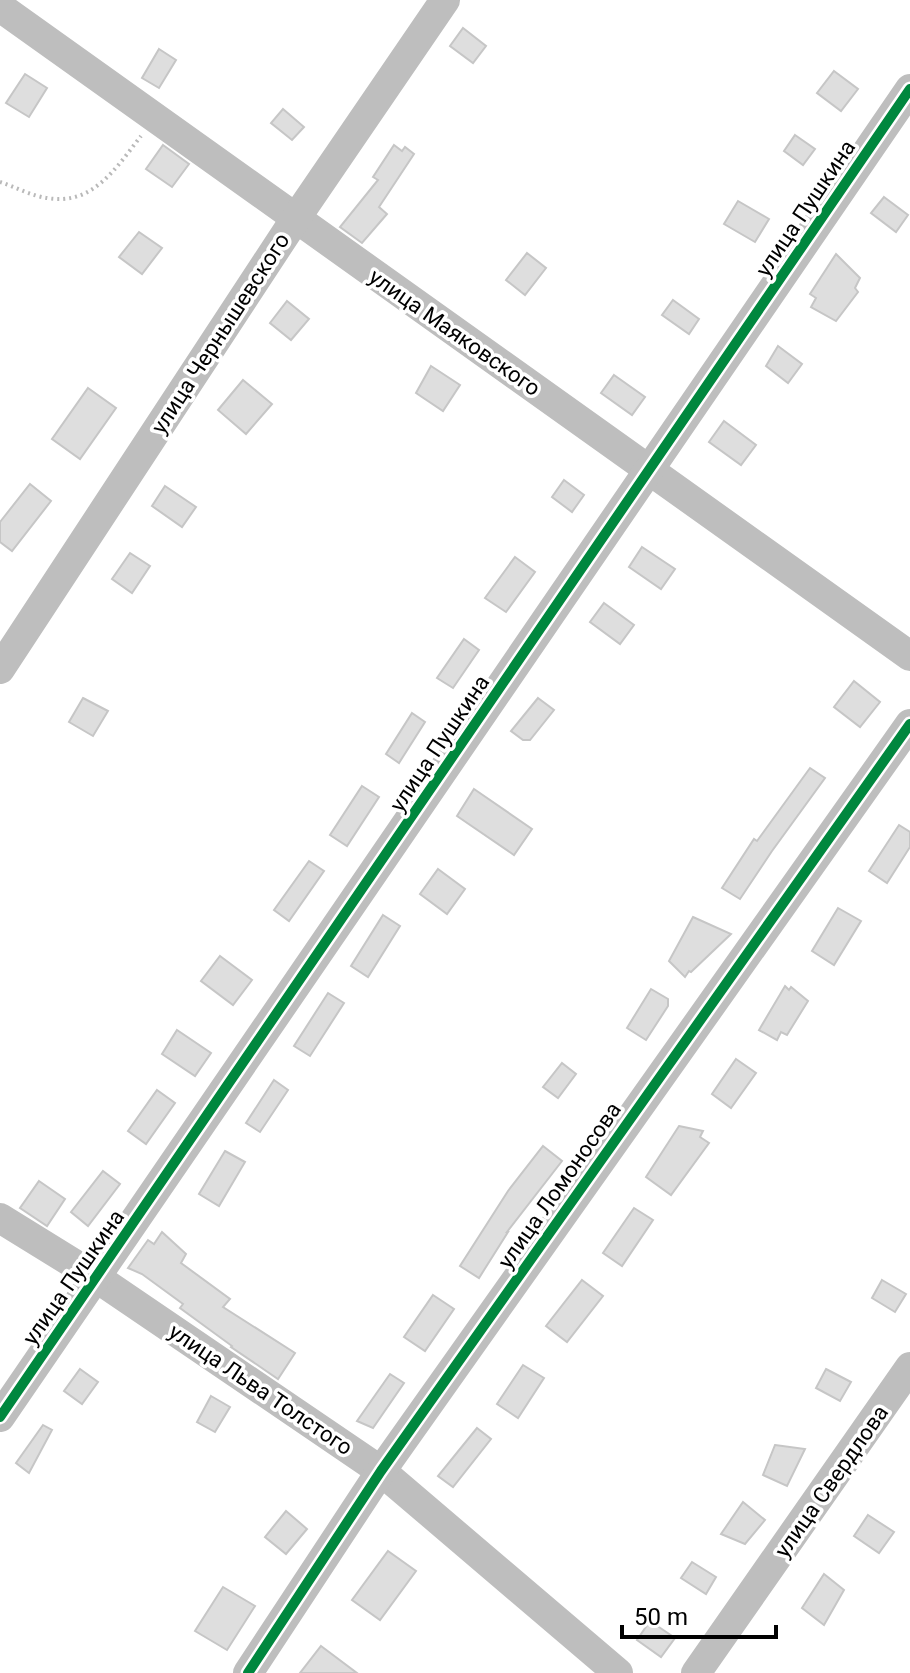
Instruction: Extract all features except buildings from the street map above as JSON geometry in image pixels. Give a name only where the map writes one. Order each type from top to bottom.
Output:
[{"type":"street","points":[[34,31],[37,0]]},
{"type":"street","name":"улица Чернышевского","points":[[0,669],[296,218],[445,0]]},
{"type":"street","name":"улица Маяковского","points":[[0,7],[910,656]]},
{"type":"street","name":"улица Пушкина","points":[[0,1417],[910,89]]},
{"type":"street","name":"улица Ломоносова","points":[[248,1673],[381,1471],[910,724]]},
{"type":"street","name":"улица Льва Толстого","points":[[0,1218],[97,1278],[381,1471],[618,1673]]},
{"type":"street","name":"улица Свердлова","points":[[696,1673],[910,1367]]},
{"type":"path","points":[[0,182],[45,198],[66,200],[90,192],[111,175],[155,118]]},
{"type":"cycle path","points":[[0,1417],[910,89]]},
{"type":"cycle path","points":[[248,1673],[381,1471],[910,724]]}]
